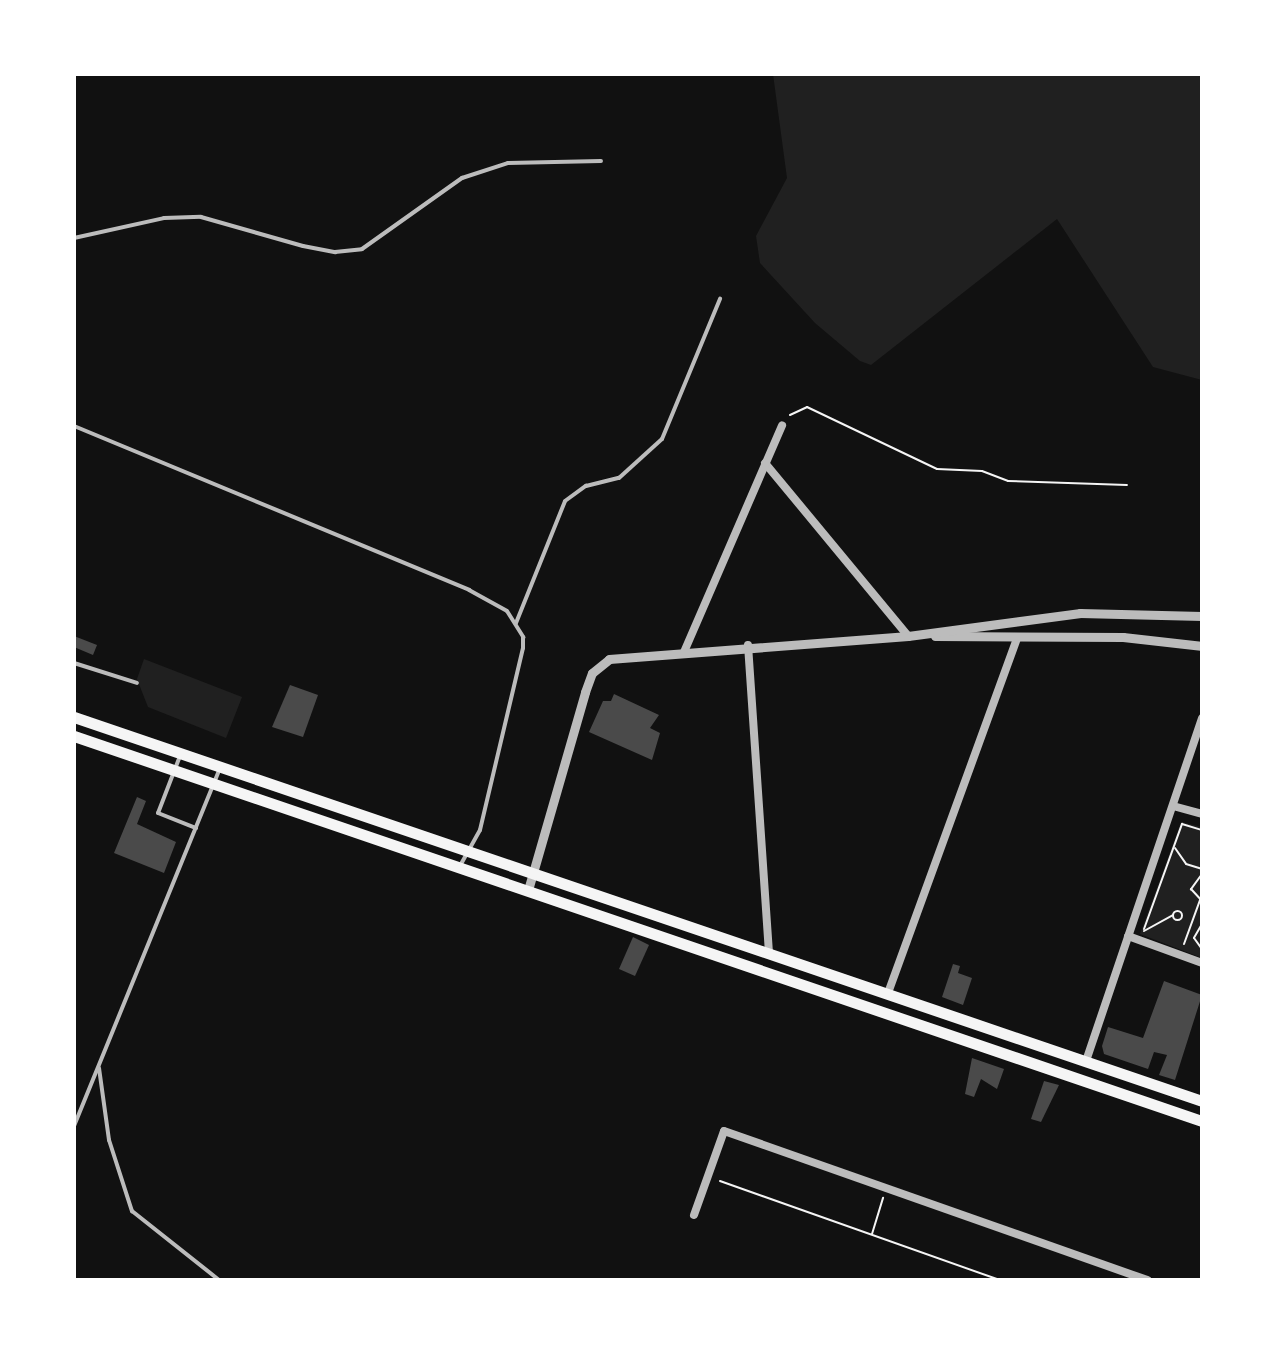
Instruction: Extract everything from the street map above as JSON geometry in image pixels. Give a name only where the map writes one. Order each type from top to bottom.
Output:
[{"type":"main road","points":[[74,717],[769,951],[1202,1101]]},
{"type":"main road","points":[[74,736],[1202,1121]]},
{"type":"street","points":[[684,652],[782,425]]},
{"type":"street","points":[[765,463],[908,636],[1017,639],[1123,637],[1202,646]]},
{"type":"street","points":[[528,890],[592,673],[609,659],[748,645],[908,636],[1080,613],[1202,616]]},
{"type":"street","points":[[888,993],[1017,639]]},
{"type":"street","points":[[748,645],[769,951]]},
{"type":"street","points":[[1086,1061],[1202,718]]},
{"type":"street","points":[[1173,806],[1202,814]]},
{"type":"street","points":[[1128,936],[1202,963]]},
{"type":"street","points":[[694,1215],[724,1131],[1148,1280]]},
{"type":"lane","points":[[74,238],[164,218],[201,217],[303,246],[335,252],[362,249],[462,178],[508,163],[601,161]]},
{"type":"lane","points":[[516,623],[565,501],[586,486],[619,478],[662,439],[720,299]]},
{"type":"lane","points":[[74,426],[469,590],[507,611],[516,623],[523,648],[472,852],[459,867]]},
{"type":"lane","points":[[74,663],[137,683]]},
{"type":"lane","points":[[181,753],[158,813],[196,828]]},
{"type":"lane","points":[[74,1126],[220,767]]},
{"type":"lane","points":[[99,1066],[109,1140],[132,1211],[219,1280]]},
{"type":"path","points":[[782,425],[794,411],[807,407],[937,469],[982,471],[1008,481],[1127,485]]},
{"type":"path","points":[[1142,933],[1182,824],[1202,830]]},
{"type":"path","points":[[1174,847],[1186,864],[1202,869]]},
{"type":"path","points":[[1202,874],[1191,884],[1201,901],[1182,949],[1202,956]]},
{"type":"path","points":[[1142,933],[1173,915],[1176,920],[1182,914],[1194,916]]},
{"type":"path","points":[[1195,932],[1202,924]]},
{"type":"path","points":[[1189,930],[1195,932],[1202,949]]},
{"type":"path","points":[[1142,933],[1155,938]]},
{"type":"path","points":[[708,1177],[999,1280]]},
{"type":"path","points":[[872,1235],[886,1188]]},
{"type":"shaded area","points":[[773,74],[1202,74],[1202,380],[1153,367],[1057,219],[871,365],[860,361],[815,323],[760,263],[756,236],[787,178]]},
{"type":"shaded area","points":[[144,659],[242,697],[226,738],[148,707],[137,679]]},
{"type":"shaded area","points":[[1181,822],[1202,827],[1202,958],[1140,934]]},
{"type":"building","points":[[74,636],[97,645],[93,655],[74,647]]},
{"type":"building","points":[[290,685],[318,695],[303,737],[272,727]]},
{"type":"building","points":[[614,694],[659,715],[650,728],[660,733],[652,760],[589,732],[603,701],[611,701]]},
{"type":"building","points":[[137,797],[146,801],[137,824],[176,842],[164,873],[114,853]]},
{"type":"building","points":[[633,937],[649,945],[635,976],[619,969]]},
{"type":"building","points":[[953,964],[960,966],[958,973],[972,978],[963,1005],[942,997]]},
{"type":"building","points":[[1164,981],[1202,995],[1175,1080],[1159,1075],[1167,1055],[1154,1052],[1148,1069],[1104,1054],[1102,1046],[1108,1027],[1143,1038]]},
{"type":"building","points":[[972,1058],[1004,1069],[997,1089],[981,1079],[974,1097],[965,1094]]},
{"type":"building","points":[[1044,1081],[1059,1085],[1041,1122],[1031,1119]]}]
